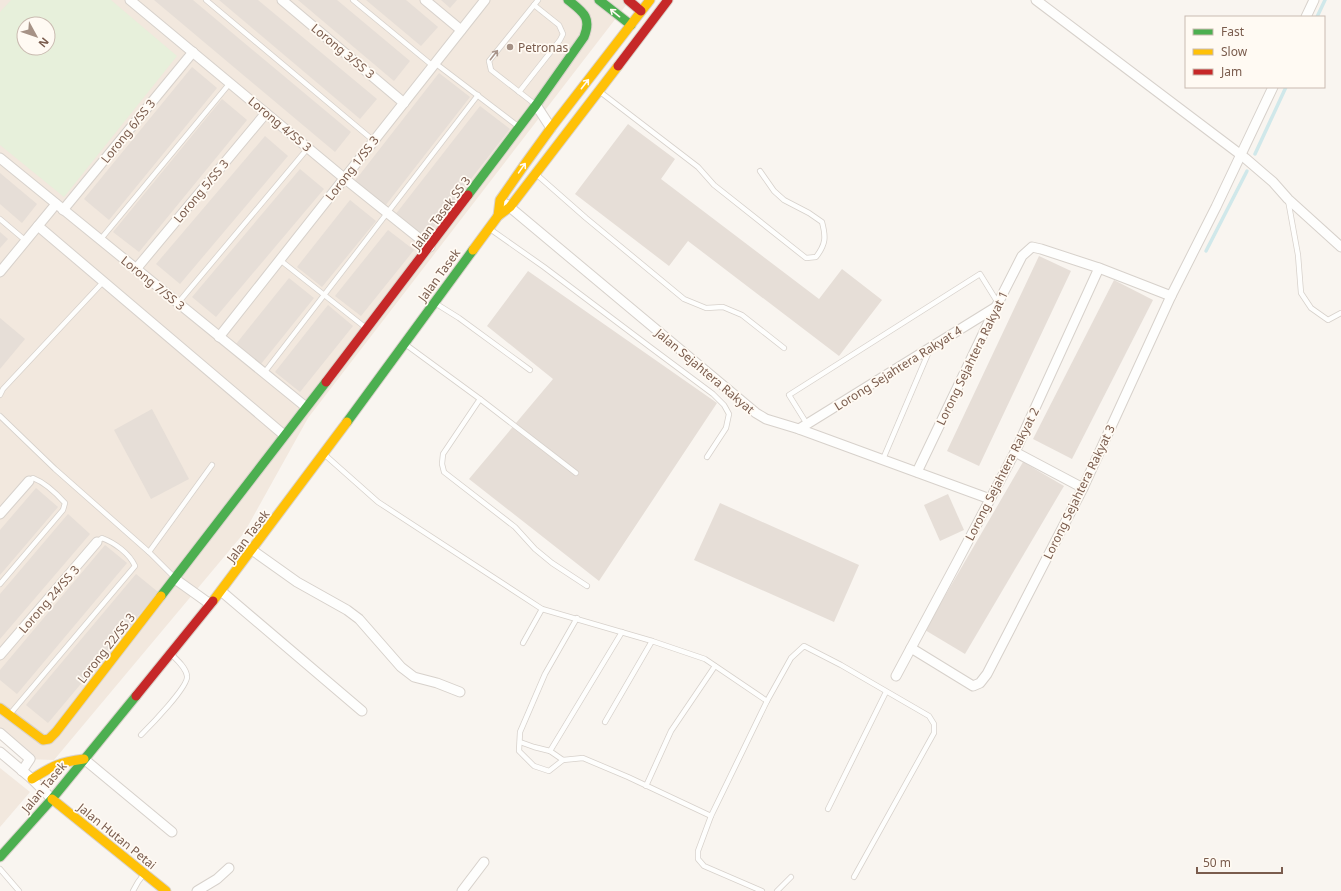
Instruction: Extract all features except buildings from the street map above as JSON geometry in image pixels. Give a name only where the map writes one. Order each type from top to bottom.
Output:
[{"type":"main road","name":"Jalan Tasek SS 3","points":[[284,435],[430,247],[536,105],[584,37],[589,22],[585,14],[568,0]]},
{"type":"main road","points":[[599,0],[630,25]]},
{"type":"main road","points":[[628,0],[642,15],[641,30],[638,41]]},
{"type":"main road","name":"Jalan Tasek","points":[[498,216],[500,200],[551,128],[630,25],[642,15],[650,0]]},
{"type":"main road","points":[[642,15],[668,0]]},
{"type":"main road","name":"Jalan Tasek","points":[[0,857],[52,799],[221,591],[324,454],[498,216],[510,207],[668,0]]},
{"type":"main road","name":"Lorong 22/SS 3","points":[[9,715],[43,740],[49,739],[56,732],[175,579],[284,435]]},
{"type":"main road","points":[[0,708],[9,715]]},
{"type":"main road","points":[[32,779],[53,766],[84,759]]},
{"type":"main road","name":"Jalan Hutan Petai","points":[[52,799],[166,891]]},
{"type":"street","name":"Lorong 4/SS 3","points":[[130,0],[344,178],[430,247]]},
{"type":"street","name":"Lorong 3/SS 3","points":[[282,0],[404,103]]},
{"type":"street","points":[[425,0],[461,30]]},
{"type":"street","name":"Lorong 1/SS 3","points":[[219,337],[485,0]]},
{"type":"street","points":[[1036,0],[1241,155],[1273,182],[1288,199],[1341,246]]},
{"type":"street","points":[[1306,16],[1314,0]]},
{"type":"street","name":"Lorong 6/SS 3","points":[[0,272],[38,226],[60,207],[193,52]]},
{"type":"street","name":"Lorong Sejahtera Rakyat 3","points":[[911,648],[973,686],[980,683],[987,674],[1083,488],[1171,296],[1216,207],[1273,88]]},
{"type":"street","points":[[536,105],[551,128]]},
{"type":"street","name":"Lorong 5/SS 3","points":[[136,269],[266,113]]},
{"type":"street","name":"Lorong 7/SS 3","points":[[0,158],[306,407]]},
{"type":"street","name":"Jalan Sejahtera Rakyat","points":[[500,200],[756,413],[766,419],[803,426],[883,459],[990,499]]},
{"type":"street","points":[[38,226],[284,435]]},
{"type":"street","name":"Lorong Sejahtera Rakyat 1","points":[[917,472],[1022,256],[1032,248],[1041,249],[1099,268]]},
{"type":"street","points":[[1099,268],[1171,296]]},
{"type":"street","name":"Lorong Sejahtera Rakyat 2","points":[[896,676],[1015,452],[1099,268]]},
{"type":"street","name":"Lorong Sejahtera Rakyat 4","points":[[803,426],[997,305]]},
{"type":"street","points":[[1015,452],[1083,488]]},
{"type":"street","points":[[0,514],[29,481]]},
{"type":"street","name":"Lorong 24/SS 3","points":[[0,655],[97,542]]},
{"type":"street","points":[[252,550],[296,582],[347,610],[359,619],[402,667],[414,677],[437,683],[460,692]]},
{"type":"street","points":[[175,579],[210,604]]},
{"type":"street","points":[[221,591],[362,711]]},
{"type":"street","points":[[0,733],[30,759],[22,771]]},
{"type":"street","points":[[0,752],[32,779],[52,799]]},
{"type":"street","points":[[84,759],[172,832]]},
{"type":"street","points":[[462,891],[484,862]]},
{"type":"street","points":[[197,891],[217,879],[230,868]]},
{"type":"lane","points":[[206,0],[374,141]]},
{"type":"lane","points":[[353,0],[434,65],[478,95],[519,127]]},
{"type":"lane","points":[[536,105],[491,70],[490,61],[538,0]]},
{"type":"lane","points":[[519,92],[560,40],[563,34],[559,25],[534,5]]},
{"type":"lane","points":[[100,240],[230,83]]},
{"type":"lane","points":[[598,90],[698,167],[714,185],[806,258],[816,257],[824,247],[825,233],[822,222],[784,200],[774,191],[760,171]]},
{"type":"lane","points":[[264,374],[478,95]]},
{"type":"lane","points":[[177,303],[308,148]]},
{"type":"lane","points":[[536,173],[586,218],[684,300],[706,308],[723,307],[742,315],[784,348]]},
{"type":"lane","points":[[1288,199],[1298,255],[1301,293],[1311,308],[1328,320],[1341,313]]},
{"type":"lane","points":[[0,219],[26,241]]},
{"type":"lane","points":[[489,228],[619,323],[713,394],[724,405],[729,414],[726,428],[707,457]]},
{"type":"lane","points":[[280,260],[367,328]]},
{"type":"lane","points":[[803,426],[789,394],[980,274],[997,305]]},
{"type":"lane","points":[[0,395],[104,281]]},
{"type":"lane","points":[[434,302],[530,370]]},
{"type":"lane","points":[[404,343],[576,473]]},
{"type":"lane","points":[[883,459],[930,348]]},
{"type":"lane","points":[[480,399],[443,454],[442,464],[444,472],[515,527],[535,549],[546,558],[588,586]]},
{"type":"lane","points":[[0,416],[55,469],[148,552],[175,579]]},
{"type":"lane","points":[[324,454],[378,502],[542,609],[652,641],[705,659],[767,701]]},
{"type":"lane","points":[[148,552],[212,465]]},
{"type":"lane","points":[[0,584],[64,510],[65,503],[48,487],[33,478],[29,481]]},
{"type":"lane","points":[[9,715],[135,566],[132,558],[110,541],[102,538],[97,542]]},
{"type":"lane","points":[[523,643],[542,609]]},
{"type":"lane","points":[[577,618],[545,674],[520,732],[519,751],[534,766],[549,771],[563,760],[583,758],[628,777],[711,816]]},
{"type":"lane","points":[[550,751],[622,632]]},
{"type":"lane","points":[[605,722],[652,641]]},
{"type":"lane","points":[[762,891],[704,866],[698,859],[698,851],[711,816],[767,701],[791,658],[804,646],[841,665],[929,716],[934,724],[934,733],[854,877]]},
{"type":"lane","points":[[141,735],[163,712],[186,683],[187,676],[184,668],[170,653]]},
{"type":"lane","points":[[646,786],[671,731],[715,666]]},
{"type":"lane","points":[[828,809],[886,692]]},
{"type":"lane","points":[[520,742],[550,751],[563,760]]},
{"type":"lane","points":[[0,869],[18,891]]},
{"type":"lane","points":[[133,891],[144,874]]},
{"type":"lane","points":[[777,891],[791,877]]},
{"type":"shaded area","points":[[0,0],[630,0],[308,418],[244,533],[54,760],[22,759],[0,740]]},
{"type":"shaded area","points":[[0,768],[30,792],[0,827]]},
{"type":"green space","points":[[11,0],[111,0],[177,56],[64,197],[0,145],[0,12]]},
{"type":"waterway","points":[[1317,16],[1325,0]]},
{"type":"waterway","points":[[1255,154],[1286,88]]},
{"type":"waterway","points":[[1206,251],[1247,171]]},
{"type":"traffic: fast","points":[[468,195],[536,105],[584,37],[587,24],[585,16],[568,0]]},
{"type":"traffic: fast","points":[[599,0],[631,25]]},
{"type":"traffic: fast","points":[[347,422],[473,250]]},
{"type":"traffic: fast","points":[[161,596],[326,382]]},
{"type":"traffic: fast","points":[[0,857],[52,799],[136,696]]},
{"type":"traffic: slow","points":[[498,216],[500,200],[525,164],[650,0]]},
{"type":"traffic: slow","points":[[473,250],[498,216],[510,207],[618,66]]},
{"type":"traffic: slow","points":[[213,601],[347,422]]},
{"type":"traffic: slow","points":[[0,708],[43,740],[49,739],[161,596]]},
{"type":"traffic: slow","points":[[32,779],[56,765],[84,759]]},
{"type":"traffic: slow","points":[[52,799],[166,891]]},
{"type":"traffic: jam","points":[[628,0],[641,11]]},
{"type":"traffic: jam","points":[[618,66],[668,0]]},
{"type":"traffic: jam","points":[[326,382],[468,195]]},
{"type":"traffic: jam","points":[[136,696],[213,601]]},
{"type":"place","name":"Petronas","points":[[510,47]]}]
